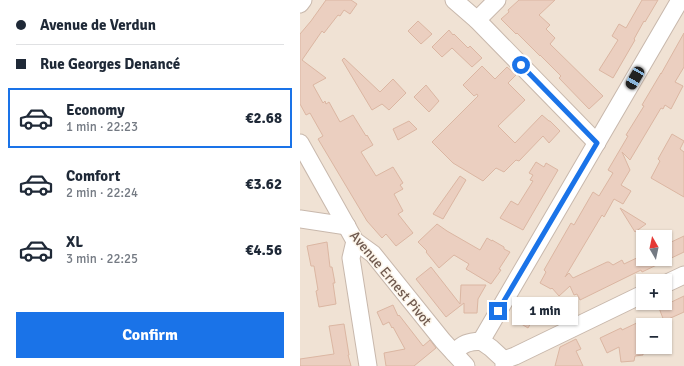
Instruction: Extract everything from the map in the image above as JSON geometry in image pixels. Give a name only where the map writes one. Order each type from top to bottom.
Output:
[{"type":"street","points":[[300,4],[303,0]]},
{"type":"street","points":[[454,0],[477,20],[597,143]]},
{"type":"street","points":[[477,20],[497,0]]},
{"type":"street","points":[[481,341],[680,0]]},
{"type":"street","name":"Avenue Ernest Pivot","points":[[300,143],[355,240],[373,254],[443,341],[466,366]]},
{"type":"street","points":[[300,219],[347,226]]},
{"type":"street","points":[[355,240],[352,258],[368,366]]},
{"type":"street","points":[[672,281],[684,275]]},
{"type":"street","points":[[454,353],[460,346],[470,342],[481,341],[491,348],[504,363],[514,356],[636,297]]},
{"type":"shaded area","points":[[300,0],[684,0],[684,366],[300,366]]},
{"type":"building","points":[[326,0],[351,0],[357,4],[350,14],[344,10],[340,16],[338,15],[324,33],[322,31],[302,60],[326,78],[313,85],[323,103],[325,101],[326,104],[329,102],[340,122],[353,115],[366,136],[367,135],[373,145],[361,152],[376,176],[393,167],[403,183],[400,185],[403,189],[394,194],[403,211],[398,214],[413,233],[396,246],[386,234],[382,238],[367,221],[318,139],[323,136],[310,113],[306,115],[300,104],[300,34]]},
{"type":"building","points":[[519,0],[555,0],[539,15],[550,25],[546,29],[555,38],[550,44],[603,96],[589,109],[559,78],[561,76],[501,19]]},
{"type":"building","points":[[642,0],[658,0],[645,22],[644,21],[613,78],[599,70],[618,40],[612,36],[619,24],[626,28]]},
{"type":"building","points":[[418,21],[432,34],[421,44],[408,31]]},
{"type":"building","points":[[449,30],[468,48],[470,46],[482,58],[472,67],[452,48],[442,57],[432,47]]},
{"type":"building","points":[[684,33],[684,67],[675,82],[683,86],[671,109],[665,105],[663,109],[661,108],[630,160],[622,152],[630,170],[621,185],[631,191],[623,204],[614,199],[604,217],[602,215],[565,277],[569,273],[573,278],[607,262],[613,265],[622,260],[624,264],[636,258],[636,266],[655,266],[642,272],[641,270],[580,300],[577,294],[574,295],[570,286],[559,296],[552,288],[551,289],[540,283],[546,272],[544,270],[571,223],[574,225],[593,192],[599,196],[613,173],[608,170],[628,136],[626,135],[644,106],[642,105]]},
{"type":"building","points":[[344,58],[380,92],[393,79],[406,93],[389,110],[382,104],[372,110],[342,60]]},
{"type":"building","points":[[482,66],[495,79],[507,67],[516,75],[508,83],[525,100],[498,126],[515,143],[542,115],[560,131],[549,143],[543,136],[519,161],[516,160],[504,172],[496,168],[483,181],[453,163],[432,142],[478,96],[477,94],[474,96],[463,85]]},
{"type":"building","points":[[426,85],[439,101],[429,112],[414,97]]},
{"type":"building","points":[[409,121],[417,129],[398,140],[393,129]]},
{"type":"building","points":[[672,134],[684,141],[680,149],[684,152],[684,197],[651,178],[660,161],[658,159]]},
{"type":"building","points":[[536,162],[544,167],[546,163],[558,170],[523,230],[500,218],[511,201],[518,205],[533,181],[530,180],[533,175],[529,173]]},
{"type":"building","points":[[460,176],[466,180],[443,219],[433,214]]},
{"type":"building","points":[[620,208],[646,224],[635,232]]},
{"type":"building","points":[[437,224],[480,250],[487,238],[510,252],[499,269],[501,270],[491,284],[466,269],[469,264],[454,255],[439,268],[426,252],[427,251],[418,242]]},
{"type":"building","points":[[684,236],[684,252],[672,258],[672,242]]},
{"type":"building","points":[[327,242],[330,267],[332,267],[335,283],[333,283],[336,304],[319,307],[314,266],[311,266],[307,246]]},
{"type":"building","points":[[431,267],[460,304],[461,285],[486,285],[478,299],[477,313],[464,313],[464,303],[446,317],[416,279]]},
{"type":"building","points":[[684,296],[684,312],[671,318],[663,318],[660,310],[672,310],[672,302]]},
{"type":"building","points":[[526,299],[540,307],[528,328],[513,319]]},
{"type":"building","points":[[393,305],[398,316],[399,315],[423,346],[430,340],[436,348],[414,366],[386,366],[384,353],[405,349],[393,327],[392,328],[389,322],[383,325],[377,312]]},
{"type":"building","points":[[636,323],[636,354],[643,355],[635,356],[634,361],[621,362],[619,347],[607,353],[600,338],[621,328],[622,330]]},
{"type":"building","points":[[344,324],[351,366],[300,366],[300,359],[334,354],[329,326]]},
{"type":"building","points":[[576,339],[581,349],[576,351],[583,366],[555,366],[560,347]]},
{"type":"route","points":[[498,311],[597,143],[521,65]]}]
